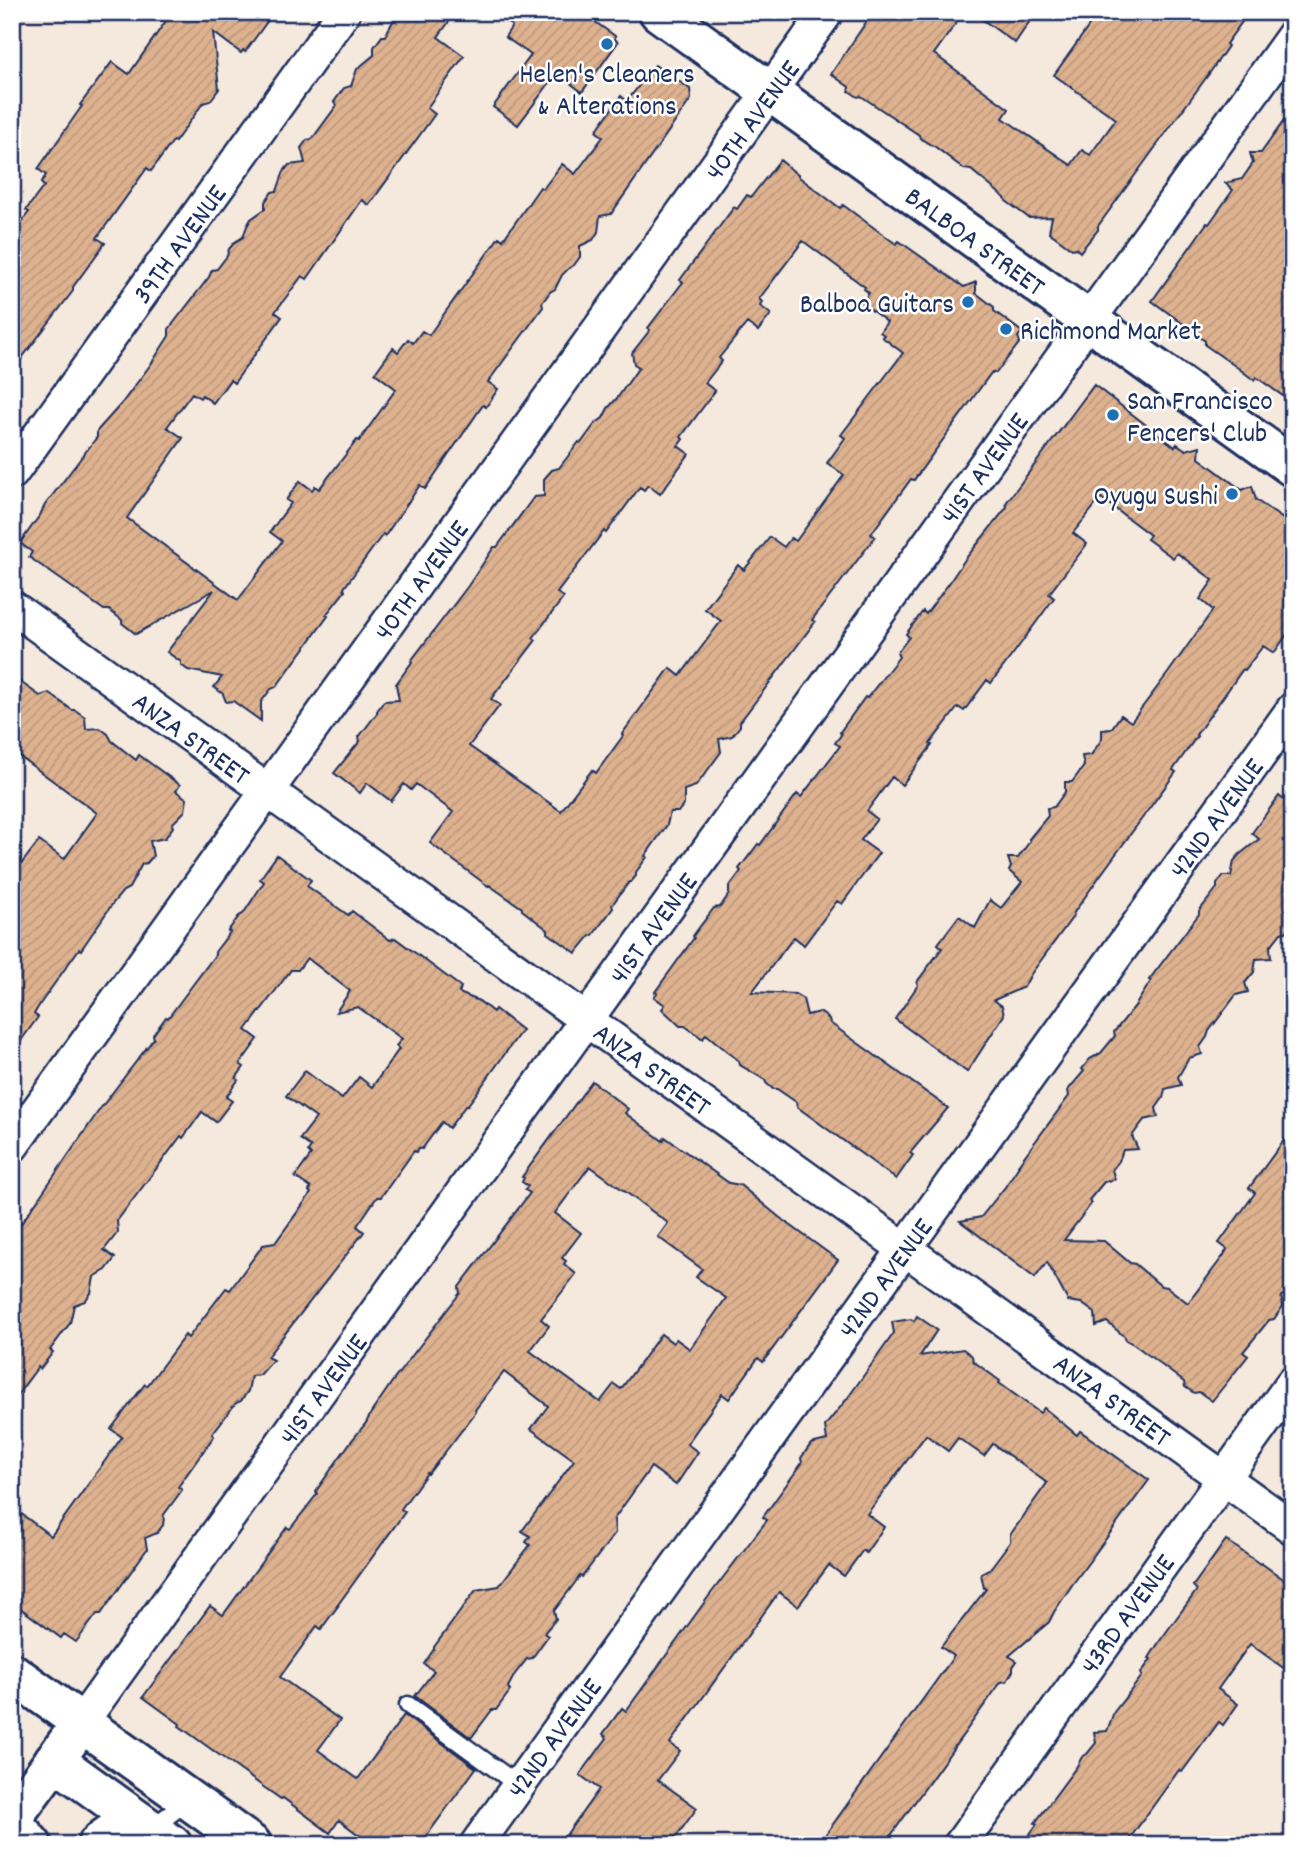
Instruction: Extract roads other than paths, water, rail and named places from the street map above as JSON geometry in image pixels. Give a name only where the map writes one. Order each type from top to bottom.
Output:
[{"type":"street","name":"39TH AVENUE","points":[[12,474],[344,12]]},
{"type":"street","name":"BALBOA STREET","points":[[659,12],[1293,467]]},
{"type":"street","name":"40TH AVENUE","points":[[12,1146],[827,12]]},
{"type":"street","name":"41ST AVENUE","points":[[12,1820],[1293,36]]},
{"type":"street","name":"ANZA STREET","points":[[12,607],[1293,1528]]},
{"type":"street","name":"42ND AVENUE","points":[[476,1845],[1293,709]]},
{"type":"street","name":"43RD AVENUE","points":[[960,1845],[1293,1382]]},
{"type":"street","points":[[12,1673],[252,1845]]},
{"type":"street","points":[[54,1760],[161,1837]]},
{"type":"street","points":[[12,1820],[32,1845]]},
{"type":"street","points":[[97,1845],[115,1830],[129,1827],[161,1837]]},
{"type":"lane","points":[[408,1705],[519,1785]]},
{"type":"lane","points":[[161,1837],[189,1800]]},
{"type":"place","name":"Helen's Cleaners & Alterations","points":[[607,44]]},
{"type":"place","name":"Balboa Guitars","points":[[968,302]]},
{"type":"place","name":"Richmond Market","points":[[1006,329]]},
{"type":"place","name":"San Francisco Fencers' Club","points":[[1113,415]]},
{"type":"place","name":"Oyugu Sushi","points":[[1232,494]]}]
